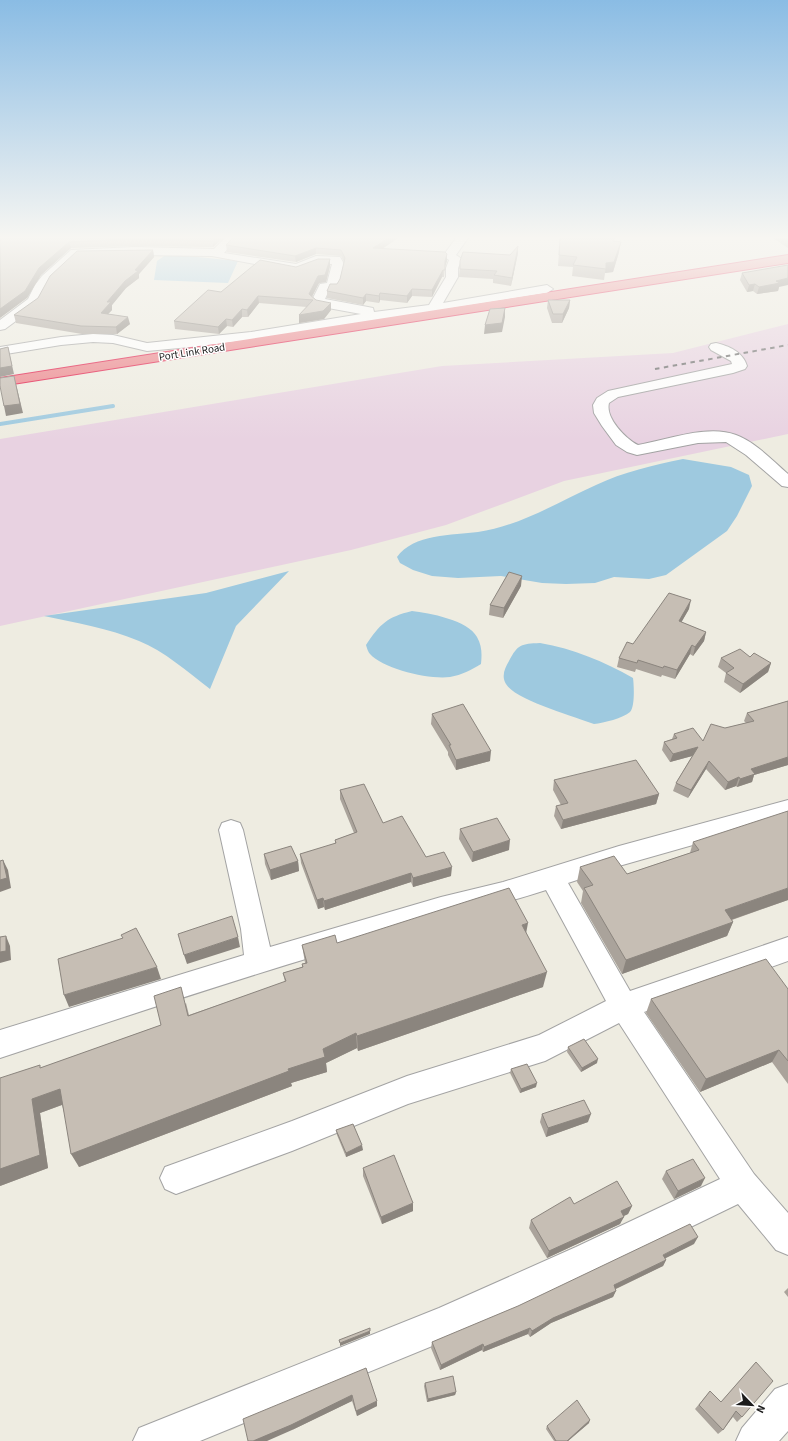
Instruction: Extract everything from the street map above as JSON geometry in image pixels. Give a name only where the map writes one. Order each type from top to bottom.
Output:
[{"type":"highway","name":"Port Link Road","points":[[0,382],[492,305]]},
{"type":"street","points":[[0,326],[28,305]]},
{"type":"street","points":[[334,305],[383,314]]},
{"type":"street","points":[[0,351],[60,340],[93,338],[114,339],[147,347],[251,336],[383,314],[450,305]]},
{"type":"street","points":[[716,346],[738,359],[740,366],[733,369],[614,394],[604,398],[600,408],[601,416],[619,440],[631,449],[637,450],[717,436],[735,440],[788,482]]},
{"type":"street","points":[[0,1044],[258,962],[441,908],[553,879],[619,856],[788,809]]},
{"type":"street","points":[[231,830],[254,929],[258,962]]},
{"type":"street","points":[[553,879],[577,925],[624,1006],[744,1185],[788,1238]]},
{"type":"street","points":[[176,1178],[292,1136],[408,1090],[545,1047],[624,1006],[788,949]]},
{"type":"street","points":[[152,1441],[329,1371],[494,1303],[744,1185]]},
{"type":"street","points":[[756,1441],[788,1402]]},
{"type":"shaded area","points":[[788,324],[788,434],[564,481],[446,525],[351,550],[0,626],[0,439],[442,366],[673,353]]},
{"type":"water","points":[[683,459],[731,467],[749,475],[752,486],[737,516],[727,531],[666,575],[649,579],[614,577],[595,583],[566,584],[542,583],[501,576],[458,578],[432,576],[413,570],[400,563],[397,557],[404,549],[423,540],[446,535],[478,532],[509,525],[617,476],[650,466]]},
{"type":"water","points":[[289,571],[236,626],[210,689],[167,656],[139,641],[104,629],[44,616],[206,593]]},
{"type":"water","points":[[412,611],[448,618],[472,631],[477,637],[481,647],[481,664],[458,675],[450,677],[431,677],[396,669],[376,659],[369,653],[366,645],[385,622],[403,613]]},
{"type":"water","points":[[540,643],[588,656],[633,678],[634,691],[632,709],[630,712],[613,720],[594,724],[533,702],[512,690],[506,684],[504,672],[512,655],[521,646]]},
{"type":"building","points":[[28,305],[108,305],[101,313],[128,317],[116,327],[81,326],[14,315]]},
{"type":"building","points":[[191,305],[251,305],[247,310],[242,309],[232,320],[226,319],[218,327],[174,321]]},
{"type":"building","points":[[308,305],[329,305],[323,311],[299,315]]},
{"type":"building","points":[[550,305],[567,305],[563,314],[553,314]]},
{"type":"building","points":[[505,308],[502,323],[485,325],[490,309]]},
{"type":"building","points":[[8,347],[12,366],[0,368],[0,349]]},
{"type":"building","points":[[14,376],[20,404],[4,406],[0,378]]},
{"type":"building","points":[[509,572],[522,576],[504,608],[490,605]]},
{"type":"building","points":[[669,593],[691,600],[679,621],[706,632],[695,647],[692,645],[677,670],[664,666],[663,668],[638,660],[637,663],[619,658],[627,642],[633,644]]},
{"type":"building","points":[[740,649],[750,657],[754,653],[771,663],[743,684],[726,673],[734,668],[721,658]]},
{"type":"building","points":[[788,701],[788,757],[751,769],[755,774],[740,779],[739,777],[728,782],[709,761],[691,790],[676,783],[698,747],[673,754],[664,742],[677,738],[674,734],[693,728],[703,741],[711,724],[725,728],[754,721],[747,713]]},
{"type":"building","points":[[463,704],[491,751],[456,760],[449,745],[451,745],[432,714]]},
{"type":"building","points":[[636,760],[659,794],[563,820],[556,806],[568,803],[554,780]]},
{"type":"building","points":[[364,784],[383,823],[402,816],[426,857],[444,852],[452,867],[413,878],[411,873],[324,901],[323,898],[317,900],[300,854],[336,843],[335,840],[357,832],[340,790]]},
{"type":"building","points":[[788,811],[788,888],[725,910],[733,922],[626,960],[584,888],[593,885],[580,867],[614,856],[627,874],[699,850],[693,842]]},
{"type":"building","points":[[497,818],[510,840],[473,852],[460,829]]},
{"type":"building","points":[[291,846],[298,861],[270,870],[264,854]]},
{"type":"building","points":[[3,860],[7,878],[0,880],[0,861]]},
{"type":"building","points":[[509,888],[528,923],[522,925],[547,972],[357,1036],[356,1033],[323,1049],[325,1057],[288,1069],[289,1071],[71,1154],[60,1089],[32,1099],[40,1155],[0,1169],[0,1078],[40,1065],[40,1068],[161,1025],[154,996],[181,987],[188,1016],[286,981],[283,973],[303,967],[302,964],[307,963],[302,945],[335,935],[337,943]]},
{"type":"building","points":[[232,916],[238,937],[184,955],[178,934]]},
{"type":"building","points":[[136,928],[157,967],[64,995],[58,959],[123,938],[121,935]]},
{"type":"building","points":[[6,936],[6,951],[0,952],[0,937]]},
{"type":"building","points":[[766,959],[788,989],[788,1061],[779,1050],[706,1079],[651,999]]},
{"type":"building","points":[[584,1039],[598,1059],[582,1068],[568,1047]]},
{"type":"building","points":[[527,1064],[537,1083],[521,1089],[511,1069]]},
{"type":"building","points":[[584,1100],[591,1114],[548,1128],[542,1114]]},
{"type":"building","points":[[353,1124],[362,1145],[346,1153],[336,1130]]},
{"type":"building","points":[[394,1155],[413,1203],[381,1217],[363,1168]]},
{"type":"building","points":[[693,1159],[705,1178],[678,1191],[666,1171]]},
{"type":"building","points":[[617,1181],[632,1206],[621,1211],[624,1217],[549,1251],[531,1220],[570,1197],[574,1204]]},
{"type":"building","points":[[690,1224],[698,1237],[663,1255],[666,1260],[614,1285],[616,1291],[553,1318],[532,1331],[530,1328],[484,1347],[483,1344],[441,1365],[432,1342],[518,1306]]},
{"type":"building","points":[[370,1328],[370,1331],[340,1343],[339,1340]]},
{"type":"building","points":[[756,1362],[773,1381],[742,1417],[736,1411],[723,1430],[699,1405],[710,1391],[721,1402]]},
{"type":"building","points":[[366,1368],[377,1401],[356,1411],[352,1395],[291,1425],[253,1441],[248,1441],[243,1419]]},
{"type":"building","points":[[453,1376],[456,1392],[428,1399],[425,1383]]},
{"type":"building","points":[[577,1400],[590,1420],[567,1441],[556,1441],[547,1426]]},
{"type":"waterway","points":[[0,424],[113,406]]},
{"type":"railway","points":[[655,369],[788,345]]}]
